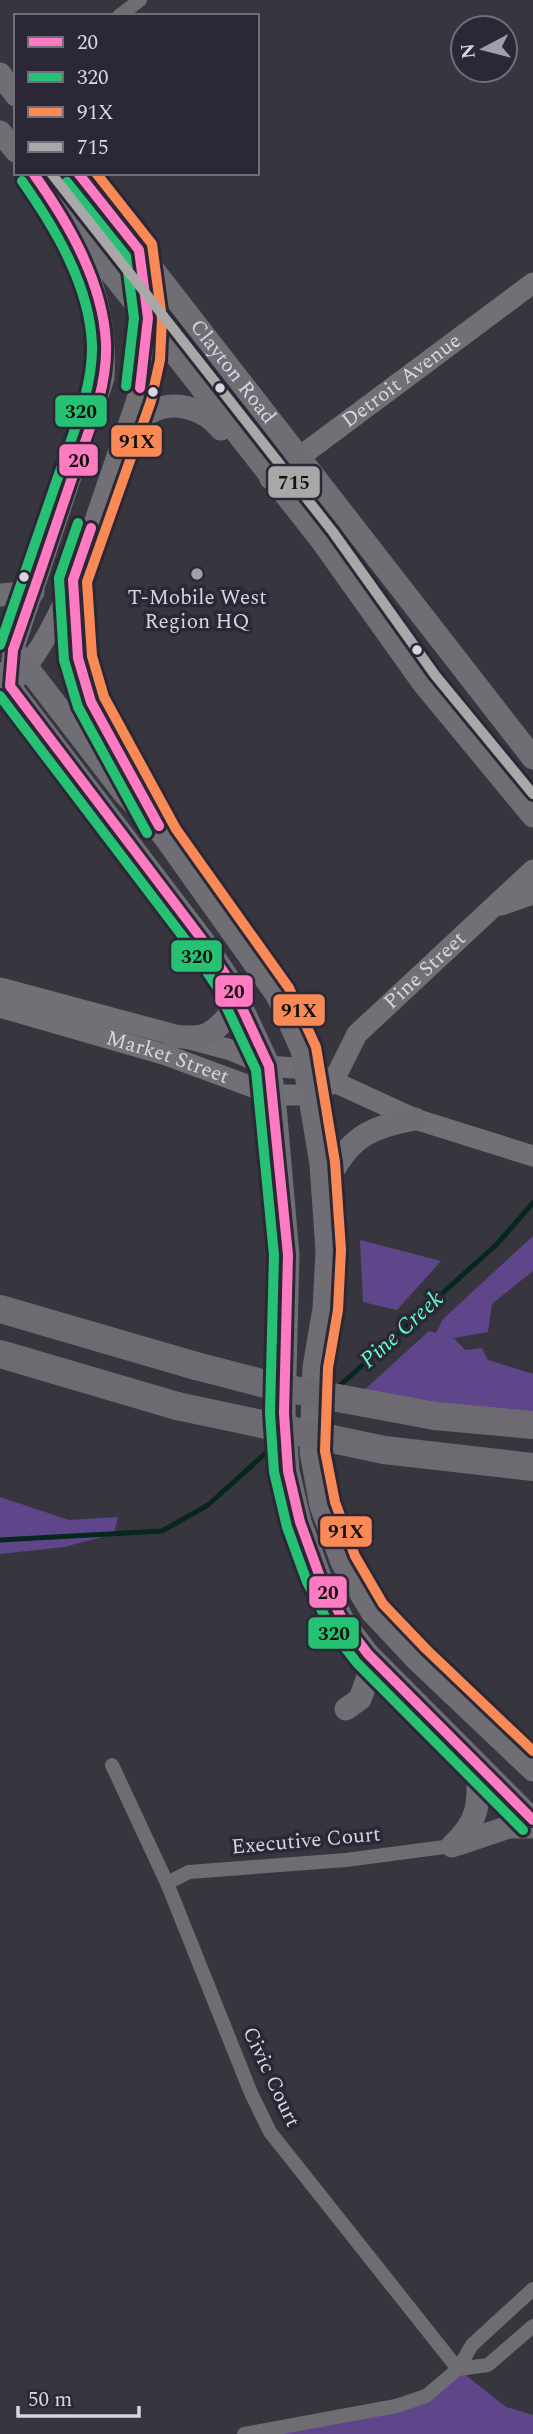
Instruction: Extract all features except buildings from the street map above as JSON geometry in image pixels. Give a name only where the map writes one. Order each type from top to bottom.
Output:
[{"type":"highway","points":[[0,1309],[273,1386],[435,1416],[533,1425]]},
{"type":"highway","points":[[0,1354],[177,1406],[384,1450],[533,1466]]},
{"type":"main road","points":[[0,74],[14,92]]},
{"type":"main road","points":[[0,132],[14,149]]},
{"type":"main road","name":"Clayton Road","points":[[80,175],[302,457],[386,572],[533,758]]},
{"type":"main road","points":[[40,182],[82,254],[106,341],[104,378],[5,680],[229,980],[269,1066],[288,1255],[284,1422],[286,1447],[300,1522],[320,1577],[345,1625],[374,1660],[533,1820]]},
{"type":"main road","name":"Clayton Road","points":[[40,182],[148,318],[273,483],[322,541],[424,684],[533,816]]},
{"type":"main road","points":[[14,649],[73,580],[138,396],[146,358],[148,318],[139,250]]},
{"type":"main road","name":"Detroit Avenue","points":[[273,483],[302,457],[533,283]]},
{"type":"main road","points":[[125,433],[152,412],[171,406],[193,408],[216,422],[246,462],[273,483]]},
{"type":"main road","name":"Clayton Road","points":[[322,541],[342,547],[386,572]]},
{"type":"main road","points":[[73,580],[78,658],[91,702],[164,836],[277,995],[302,1050],[321,1164],[327,1251],[325,1297],[313,1397],[311,1452],[321,1506],[342,1562],[372,1612],[416,1659],[533,1770]]},
{"type":"main road","points":[[0,595],[33,592]]},
{"type":"main road","points":[[14,649],[124,793],[164,836]]},
{"type":"main road","name":"Pine Street","points":[[332,1084],[357,1034],[533,870]]},
{"type":"main road","points":[[492,908],[533,894]]},
{"type":"main road","points":[[172,1036],[199,1039],[218,1029],[230,1014],[229,980]]},
{"type":"main road","name":"Market Street","points":[[0,988],[231,1050],[269,1066],[306,1069],[332,1084],[415,1119],[533,1156]]},
{"type":"main road","points":[[0,1004],[5,999],[43,1009],[68,1007]]},
{"type":"main road","name":"Market Street","points":[[0,1004],[166,1055],[274,1095],[311,1095],[332,1084]]},
{"type":"main road","points":[[322,1194],[334,1166],[360,1135],[387,1124],[415,1119]]},
{"type":"main road","points":[[346,1709],[360,1699],[374,1660]]},
{"type":"main road","points":[[452,1846],[468,1831],[479,1805],[478,1766]]},
{"type":"main road","points":[[452,1846],[487,1832],[533,1826]]},
{"type":"street","points":[[122,14],[140,0]]},
{"type":"street","name":"Civic Court","points":[[112,1765],[167,1883],[251,2094],[270,2132],[458,2369]]},
{"type":"street","name":"Executive Court","points":[[167,1883],[189,1872],[346,1860],[452,1846]]},
{"type":"street","points":[[244,2434],[396,2406],[426,2396],[458,2369],[472,2345],[533,2289]]},
{"type":"street","points":[[458,2369],[488,2365],[533,2326]]},
{"type":"shaded area","points":[[533,1236],[533,1271],[492,1304],[488,1332],[454,1338],[465,1350],[482,1348],[488,1360],[533,1374],[533,1425],[351,1402],[429,1331],[436,1333],[443,1319]]},
{"type":"shaded area","points":[[360,1240],[441,1261],[397,1310],[363,1302]]},
{"type":"shaded area","points":[[0,1497],[69,1520],[118,1517],[114,1534],[64,1547],[0,1554]]},
{"type":"shaded area","points":[[458,2369],[506,2407],[533,2415],[533,2434],[244,2434],[396,2406]]},
{"type":"waterway","name":"Pine Creek","points":[[337,1388],[496,1245],[533,1203]]},
{"type":"waterway","name":"Pine Creek","points":[[0,1540],[162,1531],[208,1505],[278,1442]]},
{"type":"transit line","name":"20","points":[[34,175],[71,232],[91,275],[103,320],[106,360],[95,412],[13,650],[10,686],[201,938],[229,980],[269,1066],[288,1255],[284,1413],[288,1471],[300,1522],[320,1577],[345,1624],[368,1654],[533,1820]]},
{"type":"transit line","name":"715","points":[[53,175],[333,532],[435,675],[533,794]]},
{"type":"transit line","name":"20","points":[[80,175],[139,250],[148,318],[140,388]]},
{"type":"transit line","name":"91X","points":[[98,175],[152,244],[162,319],[160,360],[151,401],[87,582],[92,656],[104,697],[176,829],[289,988],[316,1047],[335,1162],[341,1250],[338,1310],[328,1368],[325,1451],[335,1502],[355,1556],[383,1604],[533,1751]]},
{"type":"transit line","name":"320","points":[[0,645],[81,411],[89,378],[92,345],[85,301],[69,258],[22,181]]},
{"type":"transit line","name":"320","points":[[67,182],[126,256],[134,318],[126,386]]},
{"type":"transit line","name":"320","points":[[78,523],[59,578],[64,660],[78,707],[147,833]]},
{"type":"transit line","name":"20","points":[[91,528],[73,580],[78,658],[91,702],[159,826]]},
{"type":"transit line","name":"320","points":[[0,696],[190,946],[217,987],[256,1070],[274,1255],[270,1413],[274,1472],[287,1527],[307,1582],[333,1632],[357,1663],[523,1830]]},
{"type":"place","name":"T-Mobile West Region HQ","points":[[197,574]]}]
